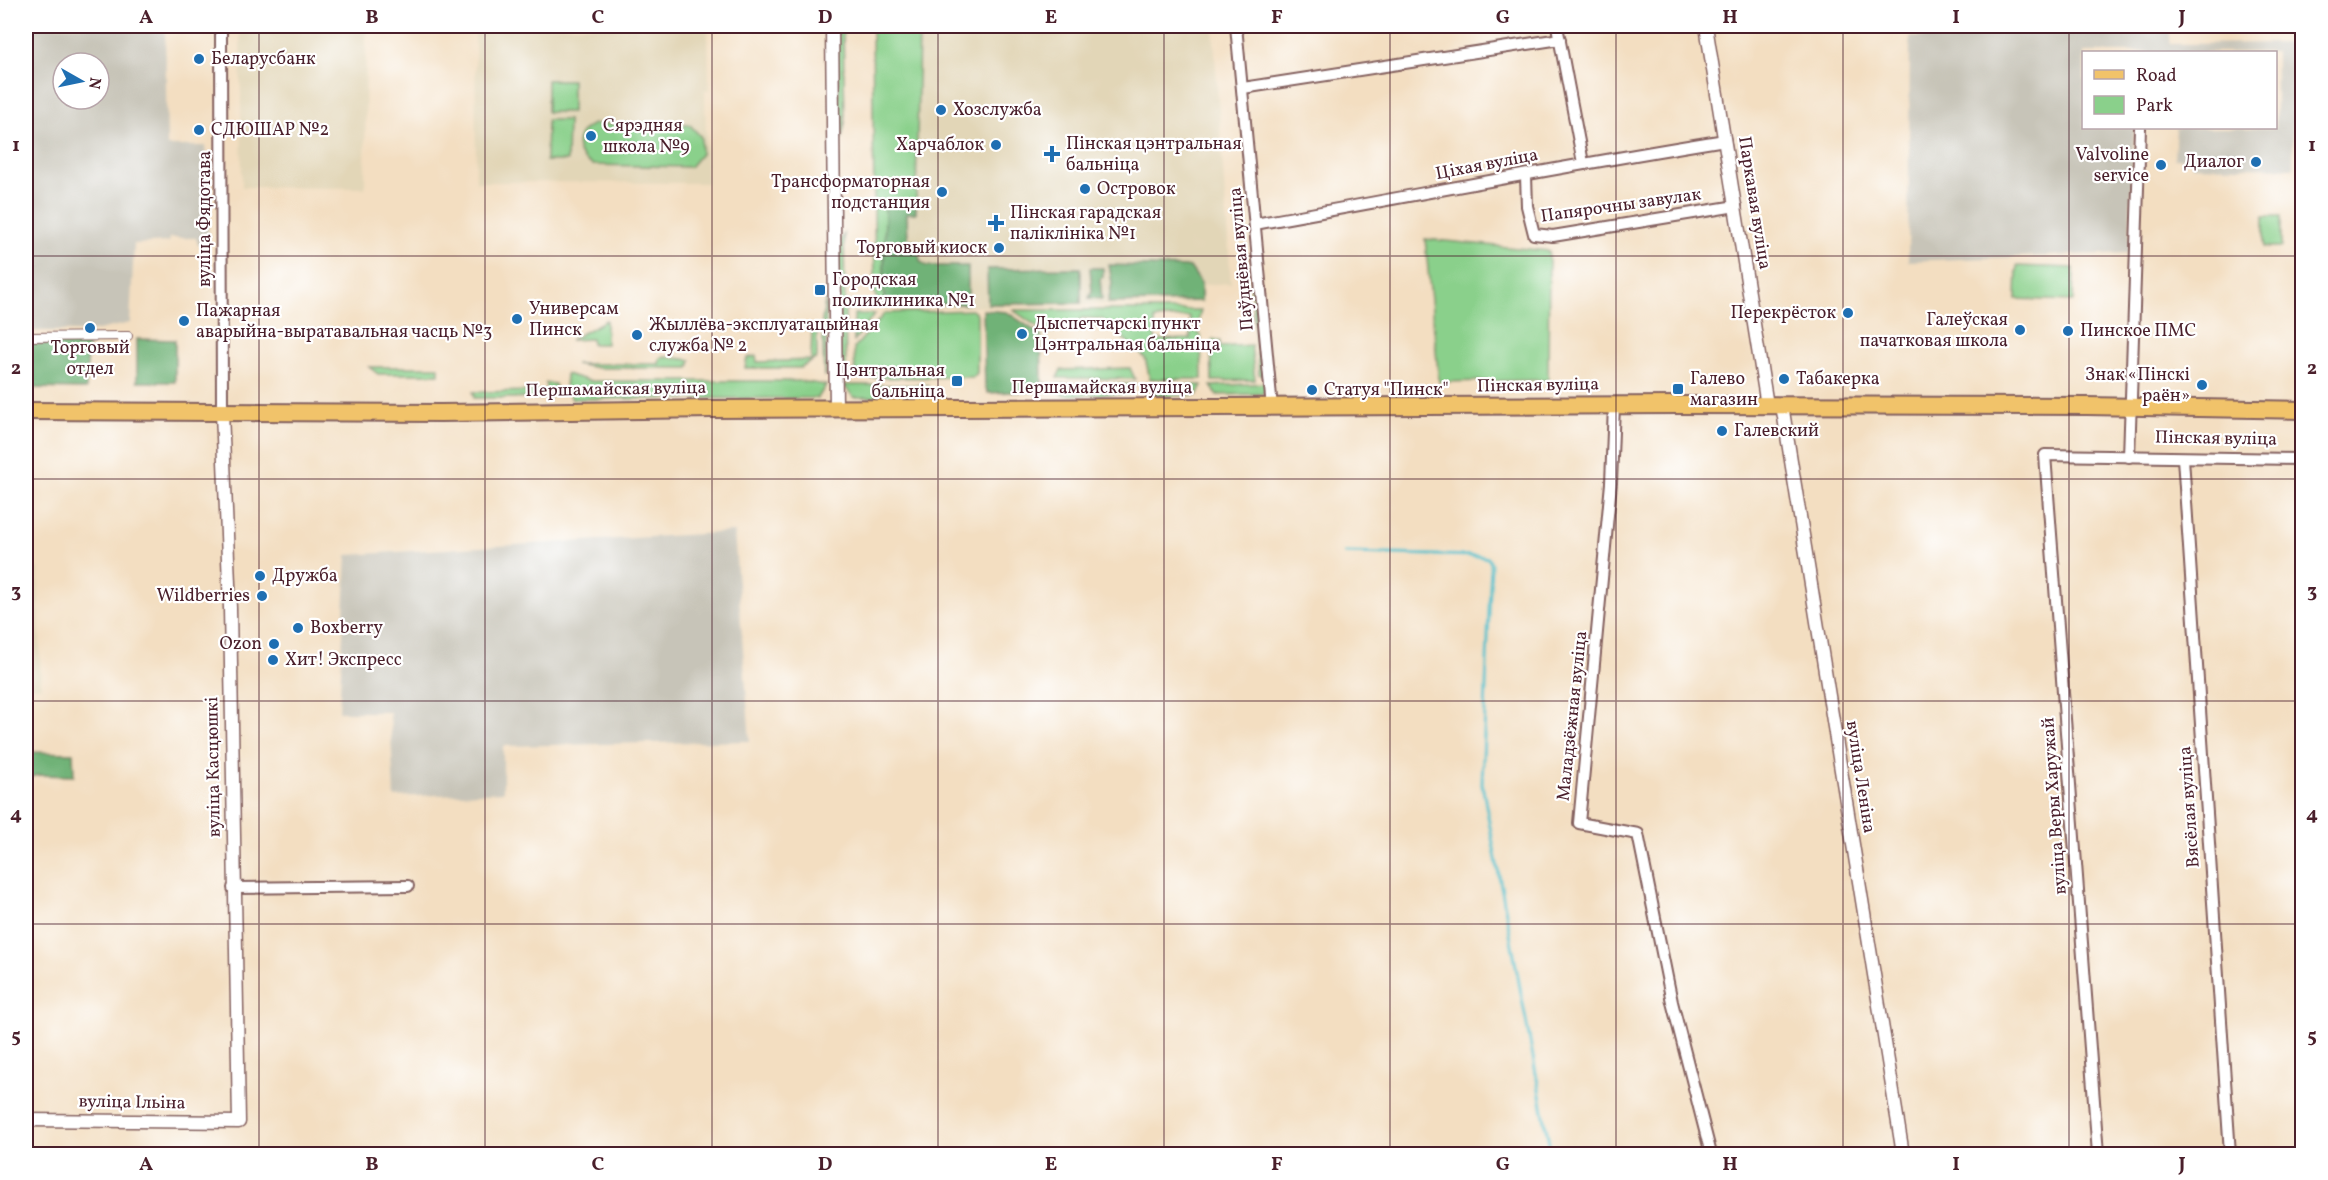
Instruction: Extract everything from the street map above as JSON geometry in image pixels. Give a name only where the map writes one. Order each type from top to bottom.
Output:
[{"type":"main road","name":"Пінская вуліца","points":[[1207,407],[1775,405],[2302,410]]},
{"type":"main road","name":"Першамайская вуліца","points":[[26,411],[431,413],[836,408],[1207,407]]},
{"type":"street","name":"вуліца Фядотава","points":[[221,26],[222,412]]},
{"type":"street","points":[[832,26],[836,408]]},
{"type":"street","name":"Паўднёвая вуліца","points":[[1236,26],[1272,408]]},
{"type":"street","points":[[1557,26],[1582,163]]},
{"type":"street","name":"Паркавая вуліца","points":[[1706,26],[1765,387],[1775,405]]},
{"type":"street","points":[[1243,88],[1560,39]]},
{"type":"street","points":[[2129,407],[2140,129]]},
{"type":"street","name":"Ціхая вуліца","points":[[1255,224],[1526,176],[1582,163],[1725,140]]},
{"type":"street","name":"Папярочны завулак","points":[[1526,176],[1527,206],[1534,234],[1552,236],[1736,206]]},
{"type":"street","points":[[26,337],[128,336]]},
{"type":"street","name":"Маладзёжная вуліца","points":[[1614,405],[1610,494],[1579,823],[1638,834],[1672,1002],[1711,1155]]},
{"type":"street","name":"вуліца Леніна","points":[[1775,405],[1903,1155]]},
{"type":"street","name":"Пінская вуліца","points":[[2129,407],[2129,457]]},
{"type":"street","name":"вуліца Касцюшкі","points":[[222,412],[230,608],[233,888],[239,1122]]},
{"type":"street","name":"Пінская вуліца","points":[[2045,455],[2302,459]]},
{"type":"street","name":"вуліца Веры Харужай","points":[[2045,455],[2098,1155]]},
{"type":"street","name":"Вясёлая вуліца","points":[[2183,458],[2230,1155]]},
{"type":"street","points":[[233,888],[408,886]]},
{"type":"street","name":"вуліца Ільіна","points":[[26,1120],[239,1122]]},
{"type":"shaded area","points":[[26,26],[165,26],[167,146],[205,146],[209,197],[208,242],[205,246],[198,245],[196,238],[170,238],[169,242],[134,244],[130,323],[94,331],[26,331]]},
{"type":"shaded area","points":[[240,26],[366,28],[365,188],[242,187]]},
{"type":"shaded area","name":"Сярэдняя школа №9","points":[[475,26],[708,26],[709,90],[705,91],[707,183],[476,182]]},
{"type":"shaded area","name":"Пінская цэнтральная бальніца","points":[[881,26],[1213,26],[1231,283],[1203,285],[1203,303],[888,308],[881,304]]},
{"type":"shaded area","points":[[1945,26],[2170,26],[2170,44],[2293,43],[2293,168],[2192,166],[2191,159],[2174,159],[2176,129],[2277,129],[2277,51],[2082,51],[2082,129],[2134,129],[2129,253],[1908,261],[1910,37],[1945,37]]},
{"type":"shaded area","points":[[734,532],[750,741],[503,746],[503,792],[394,797],[390,712],[339,712],[347,555]]},
{"type":"shaded area","points":[[38,568],[41,687],[26,687],[26,569]]},
{"type":"green space","points":[[838,26],[843,26],[845,123],[842,138],[839,132]]},
{"type":"green space","points":[[872,26],[919,26],[916,202],[885,202],[884,298],[888,304],[877,300],[875,294]]},
{"type":"green space","points":[[547,80],[572,80],[572,112],[547,112]]},
{"type":"green space","points":[[547,120],[568,120],[567,161],[546,161]]},
{"type":"green space","points":[[594,124],[690,125],[701,137],[701,154],[690,167],[593,165],[581,156],[577,144],[582,132]]},
{"type":"green space","points":[[885,202],[916,202],[916,213],[907,213],[908,240],[917,240],[920,261],[927,266],[968,266],[968,304],[888,304],[884,298]]},
{"type":"green space","points":[[2264,216],[2281,216],[2281,247],[2264,247]]},
{"type":"green space","points":[[844,234],[846,375],[841,376],[838,243]]},
{"type":"green space","points":[[1425,239],[1549,251],[1548,380],[1439,382]]},
{"type":"green space","points":[[1109,265],[1190,267],[1201,283],[1201,301],[1108,303],[1112,283]]},
{"type":"green space","points":[[2017,266],[2074,268],[2073,301],[2016,299]]},
{"type":"green space","points":[[1081,268],[1081,303],[988,304],[987,269]]},
{"type":"green space","points":[[1090,268],[1103,268],[1103,277],[1100,279],[1102,299],[1089,298],[1092,291]]},
{"type":"green space","points":[[1254,279],[1257,283],[1267,378],[1259,374],[1250,280]]},
{"type":"green space","points":[[826,294],[826,375],[824,376],[822,321]]},
{"type":"green space","points":[[972,310],[977,314],[977,373],[973,377],[864,378],[855,374],[854,348],[885,313]]},
{"type":"green space","points":[[983,310],[1007,312],[1041,335],[1042,383],[1048,384],[1045,391],[988,393],[985,386]]},
{"type":"green space","points":[[1013,310],[1201,310],[1198,323],[1190,323],[1190,317],[1155,319],[1155,340],[1190,339],[1191,331],[1197,331],[1201,336],[1202,379],[1150,379],[1145,358],[1102,319],[1082,318],[1068,329],[1046,333]]},
{"type":"green space","points":[[854,314],[875,314],[854,341]]},
{"type":"green space","points":[[606,320],[606,344],[592,344],[591,339],[570,340]]},
{"type":"green space","points":[[812,326],[817,327],[817,358],[800,368],[745,368],[747,358],[756,356],[757,362],[811,360]]},
{"type":"green space","points":[[137,339],[175,340],[175,382],[137,382]]},
{"type":"green space","points":[[1213,339],[1220,341],[1220,347],[1251,345],[1255,380],[1212,381],[1211,344]]},
{"type":"green space","points":[[26,344],[88,344],[86,389],[26,388]]},
{"type":"green space","points":[[660,358],[691,360],[689,368],[598,368],[575,364],[659,364]]},
{"type":"green space","points":[[369,367],[439,367],[439,374],[378,374]]},
{"type":"green space","points":[[1130,368],[1135,379],[1057,378],[1061,370]]},
{"type":"green space","points":[[566,374],[590,381],[800,381],[826,385],[818,398],[572,399],[565,389]]},
{"type":"green space","points":[[546,383],[555,384],[556,388],[550,398],[474,398],[473,392],[546,391]]},
{"type":"green space","points":[[1267,383],[1263,394],[1217,395],[1211,386]]},
{"type":"green space","points":[[1057,384],[1135,384],[1127,394],[1063,395],[1058,390]]},
{"type":"green space","points":[[1145,384],[1202,385],[1197,395],[1154,396]]},
{"type":"green space","points":[[843,385],[928,385],[927,393],[908,398],[854,397]]},
{"type":"green space","points":[[26,752],[73,753],[74,776],[39,775],[26,778]]},
{"type":"waterway","points":[[1345,553],[1479,556],[1488,558],[1491,563],[1482,784],[1551,1154]]},
{"type":"place","name":"Беларусбанк","points":[[199,59]]},
{"type":"place","name":"Хозслужба","points":[[941,110]]},
{"type":"place","name":"СДЮШАР №2","points":[[199,130]]},
{"type":"place","name":"Сярэдняя школа №9","points":[[591,136]]},
{"type":"place","name":"Харчаблок","points":[[996,145]]},
{"type":"place","name":"Пінская цэнтральная бальніца","points":[[1052,154]]},
{"type":"place","name":"Диалог","points":[[2256,162]]},
{"type":"place","name":"Valvoline service","points":[[2161,165]]},
{"type":"place","name":"Островок","points":[[1085,189]]},
{"type":"place","name":"Трансформаторная подстанция","points":[[942,192]]},
{"type":"place","name":"Пінская гарадская паліклініка №1","points":[[996,223]]},
{"type":"place","name":"Торговый киоск","points":[[999,248]]},
{"type":"place","name":"Городская поликлиника №1","points":[[820,290]]},
{"type":"place","name":"Перекрёсток","points":[[1848,313]]},
{"type":"place","name":"Универсам Пинск","points":[[517,319]]},
{"type":"place","name":"Пажарная аварыйна-выратавальная часць №3","points":[[184,321]]},
{"type":"place","name":"Торговый отдел","points":[[90,328]]},
{"type":"place","name":"Галеўская пачатковая школа","points":[[2020,330]]},
{"type":"place","name":"Пинское ПМС","points":[[2068,331]]},
{"type":"place","name":"Дыспетчарскі пункт Цэнтральная бальніца","points":[[1022,334]]},
{"type":"place","name":"Жыллёва-эксплуатацыйная служба № 2","points":[[637,335]]},
{"type":"place","name":"Табакерка","points":[[1784,379]]},
{"type":"place","name":"Цэнтральная бальніца","points":[[957,381]]},
{"type":"place","name":"Знак «Пінскі раён»","points":[[2202,385]]},
{"type":"place","name":"Галево магазин","points":[[1678,389]]},
{"type":"place","name":"Статуя \"Пинск\"","points":[[1312,390]]},
{"type":"place","name":"Галевский","points":[[1722,431]]},
{"type":"place","name":"Дружба","points":[[260,576]]},
{"type":"place","name":"Wildberries","points":[[262,596]]},
{"type":"place","name":"Boxberry","points":[[298,628]]},
{"type":"place","name":"Ozon","points":[[274,644]]},
{"type":"place","name":"Хит! Экспресс","points":[[273,660]]}]
